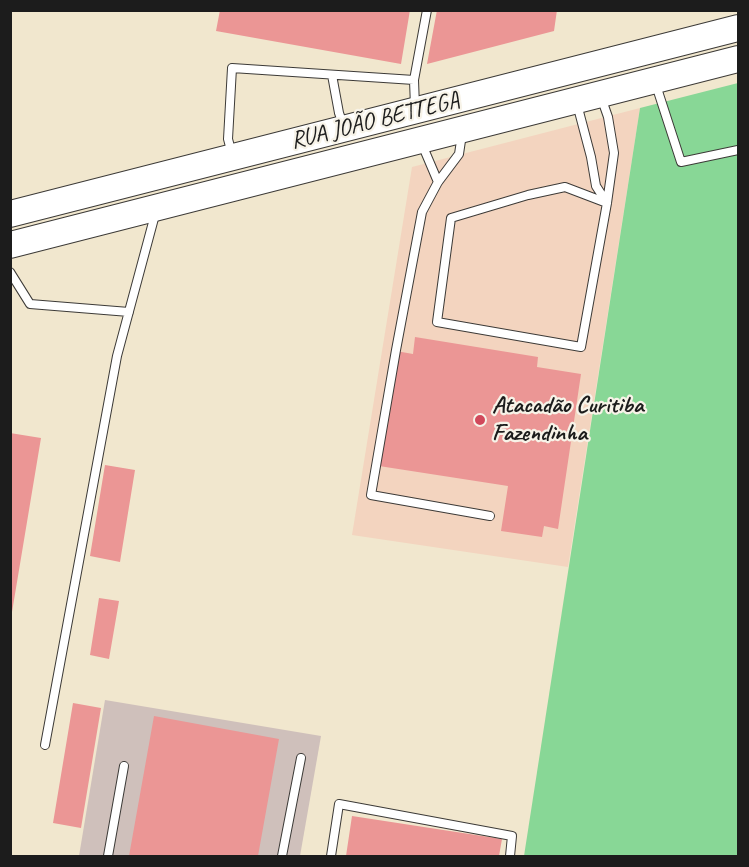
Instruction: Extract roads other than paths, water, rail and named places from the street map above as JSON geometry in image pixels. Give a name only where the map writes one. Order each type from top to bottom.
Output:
[{"type":"main road","name":"RUA JOÃO BETTEGA","points":[[10,214],[738,28]]},
{"type":"main road","name":"RUA JOÃO BETTEGA","points":[[10,246],[738,59]]},
{"type":"main road","points":[[152,178],[157,208]]},
{"type":"lane","points":[[416,111],[414,80],[427,10]]},
{"type":"lane","points":[[232,157],[228,140],[232,68],[414,80]]},
{"type":"lane","points":[[332,75],[344,129]]},
{"type":"lane","points":[[655,81],[681,162],[738,150]]},
{"type":"lane","points":[[601,95],[608,117],[614,153],[607,203],[581,347],[437,322],[451,218],[528,195],[565,188],[607,203]]},
{"type":"lane","points":[[576,101],[596,186],[607,203]]},
{"type":"lane","points":[[463,130],[459,154],[438,182],[422,212],[371,495],[490,516]]},
{"type":"lane","points":[[420,141],[438,182]]},
{"type":"lane","points":[[45,745],[115,367],[157,208]]},
{"type":"lane","points":[[10,272],[30,304],[129,312]]},
{"type":"lane","points":[[282,856],[301,758]]},
{"type":"lane","points":[[108,856],[124,766]]},
{"type":"lane","points":[[331,856],[339,804],[512,836],[510,856]]},
{"type":"place","name":"Atacadão Curitiba Fazendinha","points":[[480,420]]}]
